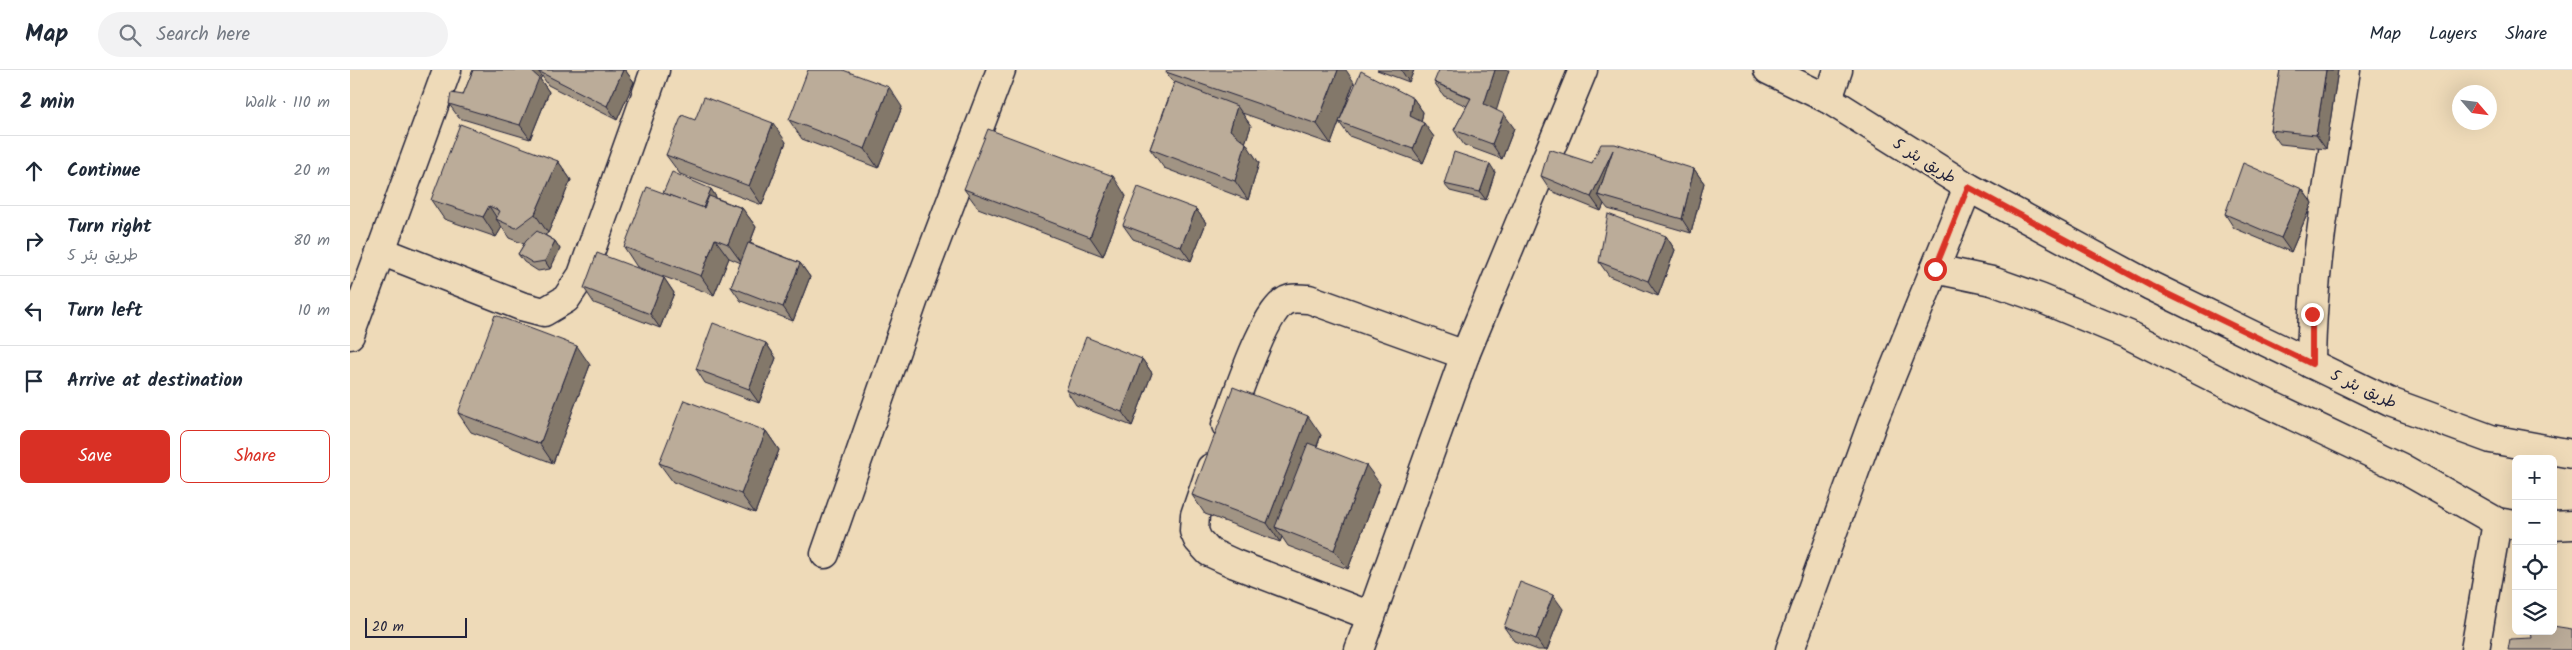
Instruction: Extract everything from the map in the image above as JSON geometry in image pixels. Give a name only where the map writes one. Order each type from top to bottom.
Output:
[{"type":"street","points":[[350,334],[447,70]]},
{"type":"street","points":[[381,251],[521,306],[544,312],[566,299],[582,275],[655,70]]},
{"type":"street","points":[[825,554],[916,296],[1001,70]]},
{"type":"street","points":[[1359,650],[1465,355],[1583,70]]},
{"type":"street","name":"طريق بئر 5","points":[[1768,70],[1828,99],[1968,187],[2151,286],[2390,402],[2491,439],[2572,454]]},
{"type":"street","points":[[1828,99],[1838,70]]},
{"type":"street","points":[[2312,364],[2312,314],[2317,260],[2346,70]]},
{"type":"street","points":[[1790,650],[1873,421],[1968,187]]},
{"type":"street","points":[[1935,269],[1992,281],[2040,298],[2129,335],[2229,386],[2400,467],[2506,523],[2475,650]]},
{"type":"street","points":[[1371,616],[1235,564],[1209,552],[1198,540],[1194,531],[1195,515],[1220,442],[1261,335],[1273,312],[1289,300],[1309,300],[1465,355]]},
{"type":"street","points":[[2557,526],[2572,525]]},
{"type":"building","points":[[473,70],[530,70],[539,78],[520,125],[449,104],[451,93],[463,95]]},
{"type":"building","points":[[539,70],[623,70],[607,106]]},
{"type":"building","points":[[808,70],[843,70],[889,87],[865,149],[789,120]]},
{"type":"building","points":[[1167,70],[1338,70],[1317,124],[1166,72]]},
{"type":"building","points":[[1439,70],[1495,70],[1484,104],[1504,114],[1492,144],[1454,130],[1471,98],[1434,82]]},
{"type":"building","points":[[2280,70],[2326,70],[2316,135],[2270,130]]},
{"type":"building","points":[[1361,71],[1413,98],[1410,116],[1424,123],[1413,149],[1339,122]]},
{"type":"building","points":[[1175,82],[1237,106],[1230,130],[1246,143],[1235,181],[1150,149]]},
{"type":"building","points":[[704,97],[773,123],[749,186],[666,155],[682,115],[695,120]]},
{"type":"building","points":[[460,124],[558,161],[535,214],[516,228],[496,219],[500,211],[489,206],[483,217],[431,200]]},
{"type":"building","points":[[988,129],[1113,176],[1090,237],[964,189]]},
{"type":"building","points":[[1601,144],[1615,144],[1694,169],[1682,219],[1598,195],[1613,150],[1591,197],[1541,176],[1549,149],[1592,163]]},
{"type":"building","points":[[1454,152],[1490,164],[1480,192],[1444,184]]},
{"type":"building","points":[[2243,163],[2302,189],[2281,238],[2225,214]]},
{"type":"building","points":[[672,172],[711,189],[703,208],[663,193]]},
{"type":"building","points":[[647,187],[704,208],[709,196],[742,208],[728,244],[715,239],[701,276],[624,247]]},
{"type":"building","points":[[1138,187],[1196,209],[1181,247],[1123,225]]},
{"type":"building","points":[[1608,214],[1666,236],[1648,281],[1599,262]]},
{"type":"building","points":[[537,231],[555,241],[545,261],[533,263],[518,254],[526,241]]},
{"type":"building","points":[[748,243],[800,263],[783,307],[731,287]]},
{"type":"building","points":[[597,253],[664,278],[650,314],[584,288]]},
{"type":"building","points":[[495,315],[577,346],[540,444],[458,413]]},
{"type":"building","points":[[713,323],[766,343],[749,389],[696,369]]},
{"type":"building","points":[[1086,337],[1142,359],[1122,412],[1066,390]]},
{"type":"building","points":[[1233,387],[1308,416],[1267,523],[1192,495]]},
{"type":"building","points":[[684,400],[766,431],[741,494],[659,463]]},
{"type":"building","points":[[1308,443],[1366,465],[1334,550],[1275,527]]},
{"type":"building","points":[[1520,582],[1553,595],[1536,639],[1504,627]]},
{"type":"building","points":[[2557,627],[2572,629],[2572,650],[2508,650],[2510,639],[2532,638],[2532,635],[2557,635]]},
{"type":"route","points":[[1935,269],[1968,187],[2151,286],[2312,364],[2312,314]]}]
